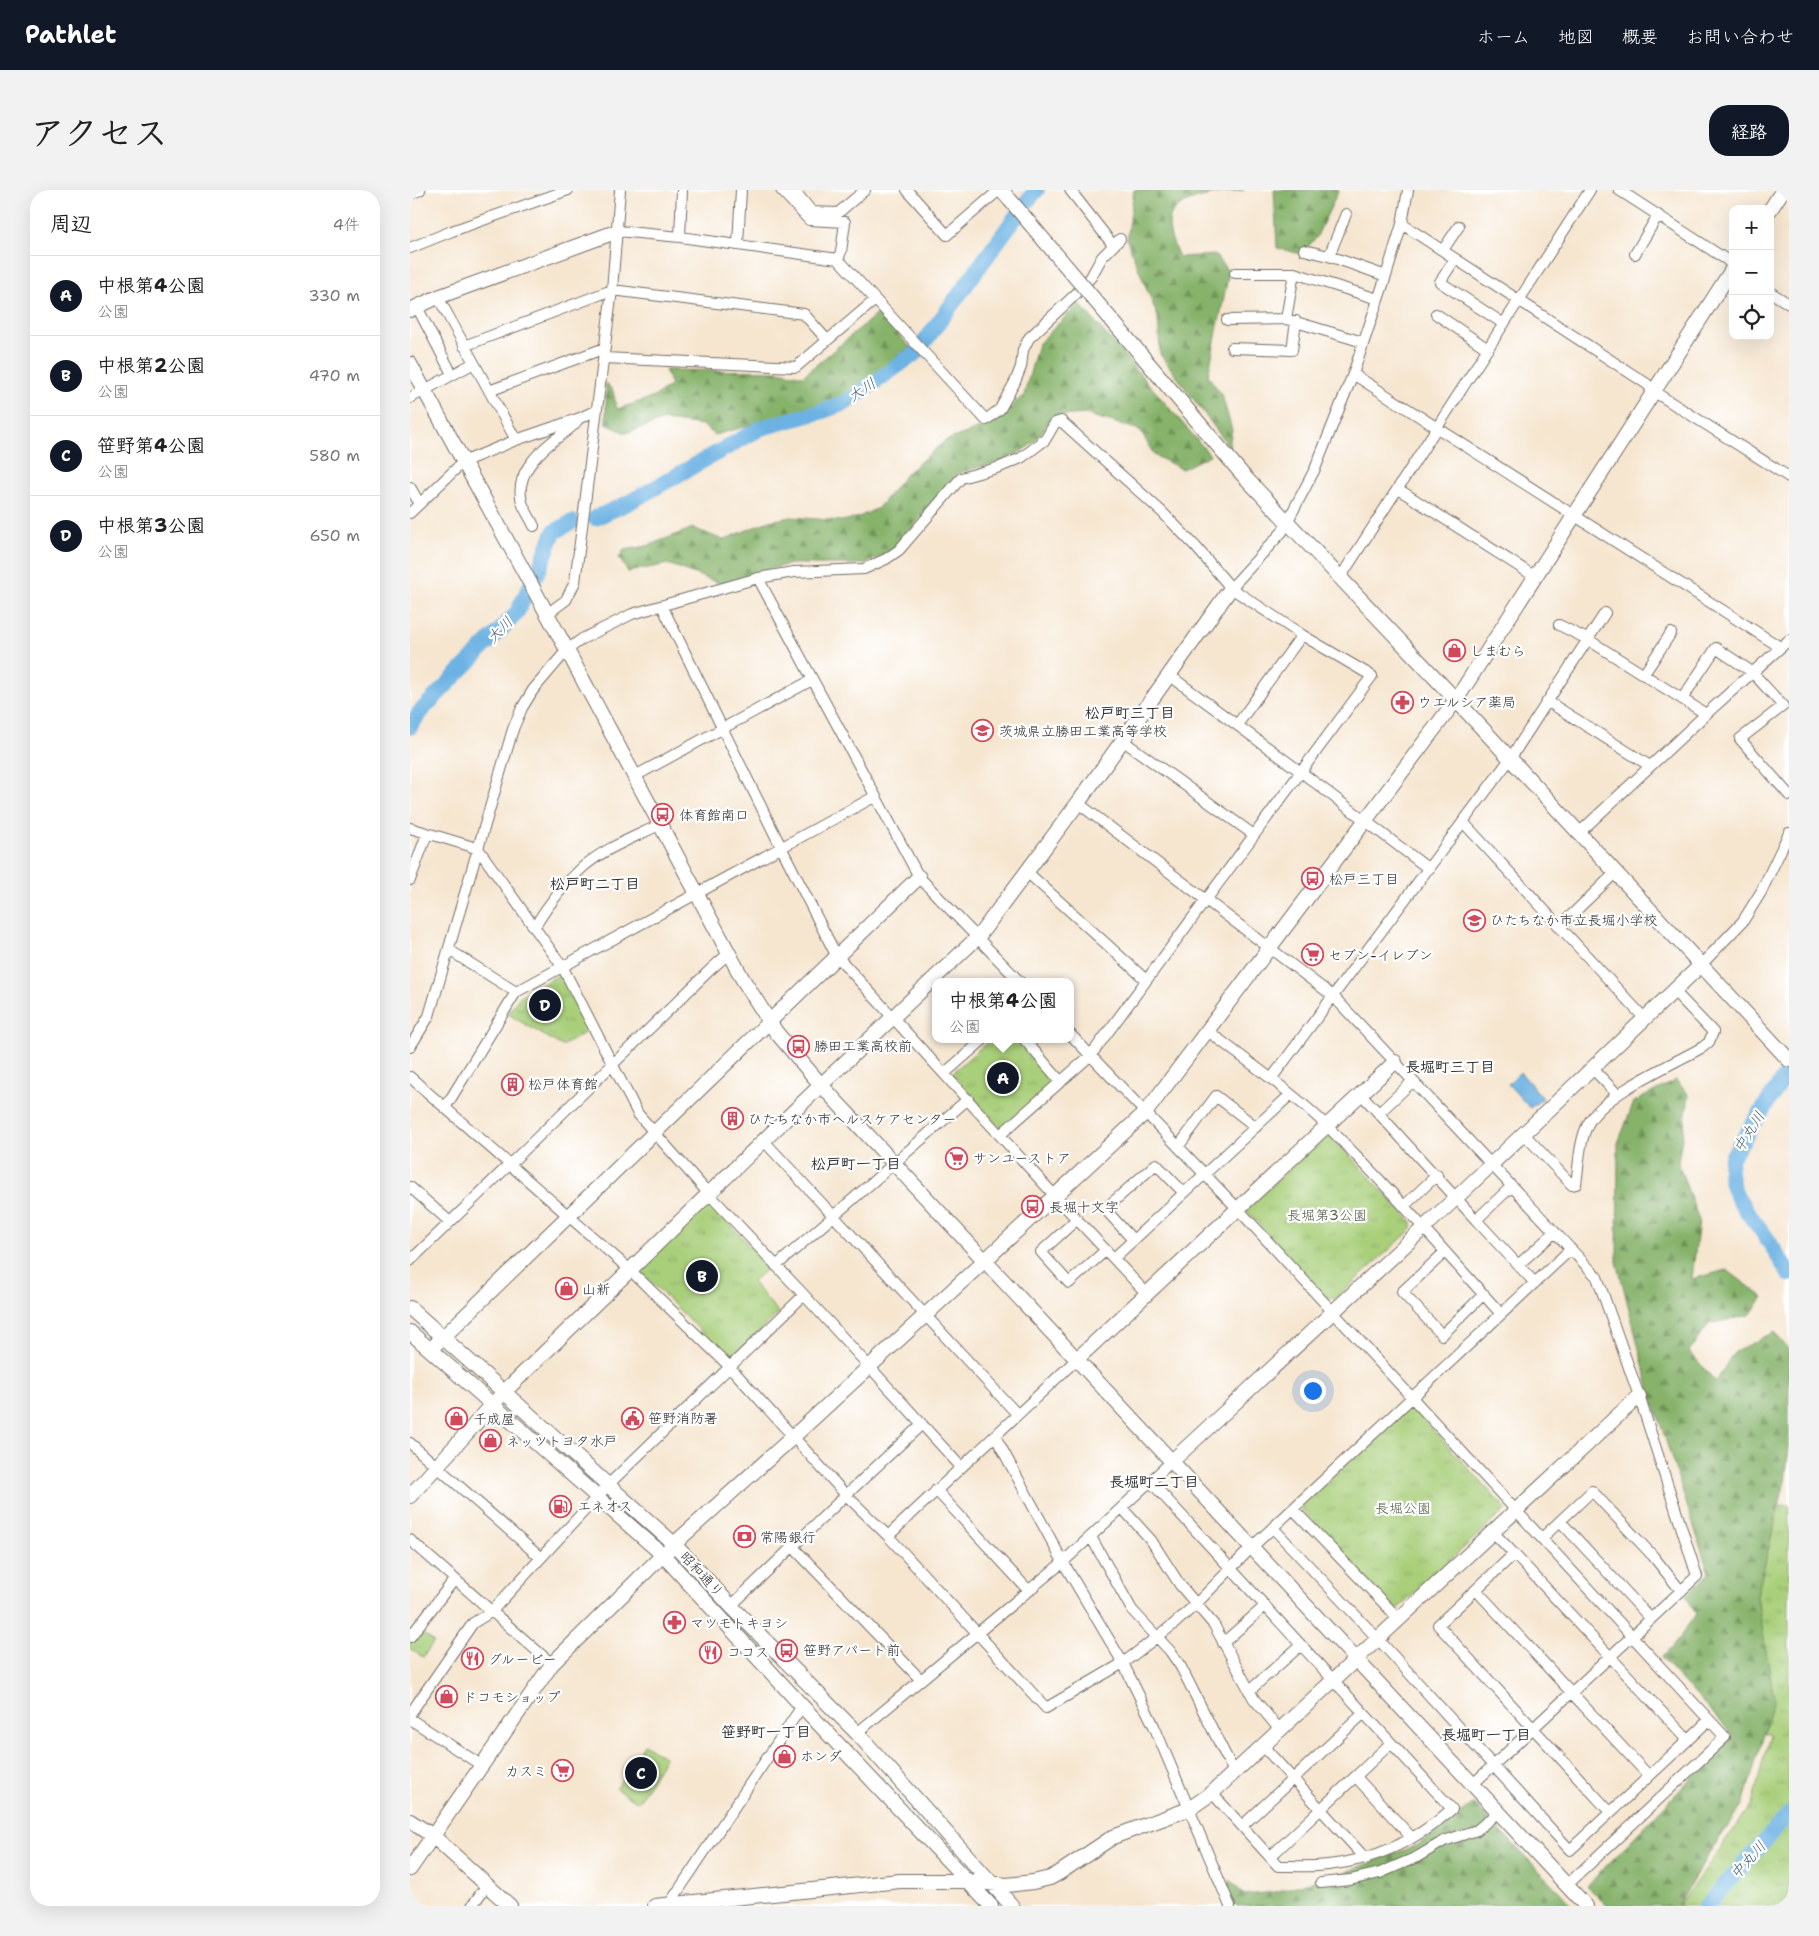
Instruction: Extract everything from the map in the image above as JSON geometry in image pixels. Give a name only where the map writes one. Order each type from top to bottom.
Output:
[{"type":"street","points":[[410,194],[420,190]]},
{"type":"street","points":[[410,248],[568,190]]},
{"type":"street","points":[[548,614],[566,600],[575,582],[612,290],[620,190]]},
{"type":"street","points":[[680,236],[682,190]]},
{"type":"street","points":[[738,244],[741,190]]},
{"type":"street","points":[[781,190],[809,220],[845,222],[841,252],[838,258]]},
{"type":"street","points":[[794,190],[812,212],[838,213],[864,190]]},
{"type":"street","points":[[907,190],[947,235],[1004,193],[1242,474],[1456,700],[1785,1056]]},
{"type":"street","points":[[452,374],[413,309],[438,297],[618,231],[680,236],[838,258],[986,420],[1000,409],[1015,382],[1021,367],[1023,350],[1029,338],[1076,294],[1091,277],[1102,257],[1116,242],[1070,190]]},
{"type":"street","points":[[935,978],[978,937],[1078,803],[1231,588],[1282,532],[1315,469],[1353,374],[1402,224],[1408,190]]},
{"type":"street","points":[[1340,578],[1590,190]]},
{"type":"street","points":[[1619,190],[1729,263]]},
{"type":"street","points":[[1773,205],[1783,190]]},
{"type":"street","points":[[1329,256],[1346,214]]},
{"type":"street","points":[[1635,254],[1658,215]]},
{"type":"street","points":[[1402,224],[1647,384],[1654,391],[1789,477]]},
{"type":"street","points":[[1443,250],[1458,226]]},
{"type":"street","points":[[1304,250],[1329,256],[1386,276]]},
{"type":"street","points":[[1455,259],[1440,282],[1504,324]]},
{"type":"street","points":[[1235,273],[1294,273],[1378,299]]},
{"type":"street","points":[[1232,348],[1292,350],[1291,320],[1294,273]]},
{"type":"street","points":[[410,1868],[552,1664],[674,1544],[1146,1112],[1456,700],[1729,274]]},
{"type":"street","points":[[464,346],[612,290],[804,314],[828,340]]},
{"type":"street","points":[[1774,295],[1789,304]]},
{"type":"street","points":[[438,297],[516,440]]},
{"type":"street","points":[[489,391],[604,353],[796,366],[875,300]]},
{"type":"street","points":[[1436,314],[1488,348]]},
{"type":"street","points":[[1227,320],[1291,320],[1363,342]]},
{"type":"street","points":[[410,398],[474,363]]},
{"type":"street","points":[[410,364],[548,614],[729,953],[768,1021],[821,1085],[893,1163],[1586,1906]]},
{"type":"street","points":[[1353,374],[1780,647]]},
{"type":"street","points":[[410,514],[419,503],[464,462],[516,440],[580,418],[597,410]]},
{"type":"street","points":[[534,526],[524,506],[521,494],[526,471],[532,459],[539,452],[574,425],[580,418]]},
{"type":"street","points":[[410,1048],[429,1016],[513,729],[522,708],[537,685],[567,650],[612,622],[632,614],[758,578],[794,572],[864,569],[886,559],[899,550],[961,478],[1000,468],[1021,458],[1045,440],[1058,421],[1061,421],[1162,512],[1196,547],[1231,588],[1302,635],[1372,676],[1091,1055],[1000,1135]]},
{"type":"street","points":[[410,487],[419,503]]},
{"type":"street","points":[[1398,489],[1534,576]]},
{"type":"street","points":[[758,578],[874,796],[919,876],[1016,978]]},
{"type":"street","points":[[662,606],[836,955],[1147,1294]]},
{"type":"street","points":[[1271,1079],[1510,759],[1605,612]]},
{"type":"street","points":[[1559,625],[1587,639],[1706,714]]},
{"type":"street","points":[[1644,674],[1671,633]]},
{"type":"street","points":[[1237,725],[1302,635]]},
{"type":"street","points":[[1579,833],[1706,714],[1789,640]]},
{"type":"street","points":[[1682,699],[1716,648],[1752,672],[1783,706],[1740,739],[1789,795]]},
{"type":"street","points":[[1168,675],[1301,772],[1428,869]]},
{"type":"street","points":[[635,776],[812,680]]},
{"type":"street","points":[[1547,701],[1650,766]]},
{"type":"street","points":[[1122,740],[1254,835]]},
{"type":"street","points":[[445,1108],[516,992],[874,796]]},
{"type":"street","points":[[1078,803],[1333,996],[1597,1277],[1640,1396],[1697,1576],[1472,1785]]},
{"type":"street","points":[[1463,822],[1646,1019]]},
{"type":"street","points":[[535,926],[550,903],[584,867],[607,851],[660,824]]},
{"type":"street","points":[[410,828],[478,850],[535,926],[562,966],[638,1114],[709,1194],[870,1366],[960,1466]]},
{"type":"street","points":[[410,880],[427,834]]},
{"type":"street","points":[[857,1733],[1029,1591],[1091,1537],[1646,1019],[1743,921],[1761,892],[1789,834]]},
{"type":"street","points":[[1027,872],[1146,980]]},
{"type":"street","points":[[1559,927],[1616,873]]},
{"type":"street","points":[[431,1350],[442,1337],[919,876]]},
{"type":"street","points":[[448,950],[516,992]]},
{"type":"street","points":[[410,1261],[729,953]]},
{"type":"street","points":[[410,1496],[492,1403],[629,1269],[932,981]]},
{"type":"street","points":[[1524,1134],[1572,1185],[1576,1184],[1583,1140],[1589,1123],[1600,1109],[1617,1094],[1703,1048],[1709,1042],[1713,1032],[1674,991]]},
{"type":"street","points":[[1208,1031],[1271,1079],[1327,1126],[1404,1206],[1501,1314]]},
{"type":"street","points":[[1074,1038],[1238,1209],[1725,1737],[1566,1886]]},
{"type":"street","points":[[944,1073],[979,1043]]},
{"type":"street","points":[[1028,1043],[1062,1082]]},
{"type":"street","points":[[888,1536],[960,1466],[995,1436],[1394,1062]]},
{"type":"street","points":[[1593,1069],[1617,1094]]},
{"type":"street","points":[[410,1077],[629,1269],[730,1367],[846,1495],[888,1536],[1046,1708],[1123,1663],[1196,1604],[1273,1528],[1571,1249]]},
{"type":"street","points":[[1379,1113],[1413,1081]]},
{"type":"street","points":[[1361,1094],[1535,1283]]},
{"type":"street","points":[[1114,1258],[1290,1095]]},
{"type":"street","points":[[1178,1147],[1216,1096],[1256,1127]]},
{"type":"street","points":[[776,1266],[968,1099]]},
{"type":"street","points":[[764,1140],[1017,1414]]},
{"type":"street","points":[[1133,1240],[1106,1209],[1156,1164],[1184,1193]]},
{"type":"street","points":[[1404,1206],[1437,1176]]},
{"type":"street","points":[[1476,1220],[1512,1186]]},
{"type":"street","points":[[410,1187],[450,1222]]},
{"type":"street","points":[[1077,1219],[1041,1252],[1069,1283],[1106,1250]]},
{"type":"street","points":[[1518,1265],[1555,1232]]},
{"type":"street","points":[[1445,1252],[1402,1292],[1442,1335],[1484,1294]]},
{"type":"street","points":[[410,1714],[474,1623],[491,1612],[609,1484],[804,1295]]},
{"type":"street","name":"昭和通り","points":[[410,1308],[674,1544],[731,1606],[857,1733],[1012,1906]]},
{"type":"street","name":"昭和通り","points":[[410,1332],[663,1555],[802,1706],[991,1906]]},
{"type":"street","points":[[655,1906],[900,1881],[968,1880],[1007,1886],[1033,1882],[1050,1878],[1113,1837],[1189,1809],[1212,1793],[1640,1396]]},
{"type":"street","points":[[731,1606],[922,1424]]},
{"type":"street","points":[[995,1436],[1063,1562],[1123,1663],[1154,1726],[1230,1906]]},
{"type":"street","points":[[410,1443],[541,1558]]},
{"type":"street","points":[[1151,1482],[1452,1809],[1434,1825],[1386,1852],[1366,1858],[1327,1865],[1278,1866],[1212,1793]]},
{"type":"street","points":[[936,1490],[1029,1591]]},
{"type":"street","points":[[1542,1538],[1592,1491],[1653,1556],[1681,1591]]},
{"type":"street","points":[[1122,1508],[1151,1540],[1180,1585],[1214,1625],[1254,1699],[1280,1730]]},
{"type":"street","points":[[1294,1509],[1399,1619]]},
{"type":"street","points":[[1560,1521],[1651,1619]]},
{"type":"street","points":[[1273,1528],[1378,1639],[1570,1850],[1709,1720]]},
{"type":"street","points":[[1493,1532],[1609,1658],[1688,1740]]},
{"type":"street","points":[[1091,1537],[1132,1610],[1181,1667],[1234,1772]]},
{"type":"street","points":[[410,1540],[552,1664]]},
{"type":"street","points":[[793,1547],[921,1680]]},
{"type":"street","points":[[1514,1554],[1438,1625],[1610,1812]]},
{"type":"street","points":[[410,1637],[454,1580]]},
{"type":"street","points":[[1476,1590],[1649,1776]]},
{"type":"street","points":[[1223,1643],[1266,1606]]},
{"type":"street","points":[[1249,1691],[1301,1644]]},
{"type":"street","points":[[669,1905],[802,1706]]},
{"type":"street","points":[[1242,1826],[1364,1713]]},
{"type":"street","points":[[410,1719],[481,1765]]},
{"type":"street","points":[[1270,1857],[1391,1743]]},
{"type":"street","points":[[1263,1746],[1366,1858]]},
{"type":"street","points":[[1356,1777],[1412,1838]]},
{"type":"street","points":[[1321,1883],[1350,1880],[1380,1873],[1417,1857],[1444,1841],[1477,1830],[1498,1812]]},
{"type":"street","points":[[410,1821],[433,1836],[510,1906]]},
{"type":"street","points":[[472,1906],[486,1886]]},
{"type":"green space","points":[[1134,190],[1244,190],[1204,196],[1183,204],[1175,209],[1169,220],[1171,236],[1179,257],[1215,255],[1229,272],[1208,376],[1222,395],[1232,430],[1229,447],[1160,354],[1158,317],[1127,240]]},
{"type":"green space","points":[[1274,190],[1339,190],[1316,238],[1301,254],[1277,248]]},
{"type":"green space","points":[[1079,303],[1210,455],[1182,469],[1154,455],[1140,430],[1085,414],[1059,416],[1050,420],[1035,442],[1017,454],[998,462],[958,473],[896,547],[865,564],[791,564],[757,572],[724,585],[668,564],[628,572],[619,558],[624,550],[647,546],[693,528],[723,540],[769,521],[791,517],[842,521],[859,517],[878,508],[907,473],[945,441],[993,423],[1024,395],[1038,344]]},
{"type":"green space","points":[[878,313],[910,347],[845,397],[715,435],[702,425],[665,420],[626,433],[606,424],[606,383],[613,391],[617,409],[654,397],[671,385],[665,370],[778,371],[803,376]]},
{"type":"green space","points":[[561,974],[588,1031],[562,1046],[508,1014],[520,996]]},
{"type":"green space","points":[[986,1043],[1021,1043],[1055,1082],[1001,1129],[952,1073]]},
{"type":"green space","points":[[1676,1080],[1689,1095],[1678,1163],[1699,1220],[1692,1279],[1727,1270],[1763,1297],[1750,1315],[1709,1324],[1689,1351],[1716,1382],[1733,1353],[1774,1332],[1789,1350],[1789,1447],[1785,1481],[1757,1596],[1774,1699],[1743,1805],[1709,1853],[1678,1906],[1607,1906],[1587,1886],[1733,1735],[1661,1658],[1674,1645],[1696,1614],[1686,1596],[1709,1573],[1650,1392],[1617,1262],[1618,1143],[1634,1102]]},
{"type":"green space","name":"長堀第3公園","points":[[1326,1134],[1331,1136],[1412,1222],[1412,1229],[1335,1299],[1324,1297],[1246,1210]]},
{"type":"green space","points":[[711,1203],[769,1267],[752,1282],[779,1313],[729,1359],[638,1269],[707,1204]]},
{"type":"green space","name":"長堀公園","points":[[1410,1405],[1506,1509],[1395,1611],[1300,1507]]},
{"type":"green space","points":[[1789,1505],[1789,1906],[1679,1906],[1752,1804],[1770,1734],[1733,1722],[1770,1506]]},
{"type":"green space","points":[[419,1631],[434,1642],[423,1657],[410,1649],[410,1643]]},
{"type":"green space","points":[[644,1744],[665,1758],[638,1802],[616,1789]]},
{"type":"green space","points":[[1474,1803],[1573,1906],[1236,1906],[1226,1891],[1230,1880],[1244,1895],[1275,1892],[1345,1872],[1418,1845]]},
{"type":"water","points":[[1520,1072],[1543,1098],[1530,1108],[1508,1084]]},
{"type":"waterway","name":"大川","points":[[595,518],[628,503],[761,428],[823,411],[847,402],[917,352],[1037,190]]},
{"type":"waterway","name":"大川","points":[[410,727],[420,712],[516,614],[540,567],[554,532],[572,522]]},
{"type":"waterway","name":"中丸川","points":[[1789,1070],[1738,1147],[1731,1161],[1730,1172],[1731,1182],[1740,1202],[1766,1237],[1789,1274]]},
{"type":"waterway","name":"中丸川","points":[[1706,1906],[1789,1814]]},
{"type":"place","name":"しまむら","points":[[1454,651]]},
{"type":"place","name":"ウエルシア薬局","points":[[1402,702]]},
{"type":"place","name":"茨城県立勝田工業高等学校","points":[[983,731]]},
{"type":"place","name":"体育館南口","points":[[663,815]]},
{"type":"place","name":"松戸三丁目","points":[[1313,879]]},
{"type":"place","name":"ひたちなか市立長堀小学校","points":[[1474,920]]},
{"type":"place","name":"セブン-イレブン","points":[[1312,955]]},
{"type":"place","name":"中根第3公園","points":[[545,1005]]},
{"type":"place","name":"勝田工業高校前","points":[[798,1046]]},
{"type":"place","name":"中根第4公園","points":[[1003,1078]]},
{"type":"place","name":"松戸体育館","points":[[512,1084]]},
{"type":"place","name":"ひたちなか市ヘルスケアセンター","points":[[732,1119]]},
{"type":"place","name":"サンユーストア","points":[[957,1158]]},
{"type":"place","name":"長堀十文字","points":[[1033,1207]]},
{"type":"place","name":"中根第2公園","points":[[702,1276]]},
{"type":"place","name":"山新","points":[[566,1289]]},
{"type":"place","name":"笹野消防署","points":[[632,1418]]},
{"type":"place","name":"千成屋","points":[[457,1419]]},
{"type":"place","name":"ネッツトヨタ水戸","points":[[490,1441]]},
{"type":"place","name":"エネオス","points":[[561,1506]]},
{"type":"place","name":"常陽銀行","points":[[744,1537]]},
{"type":"place","name":"マツモトキヨシ","points":[[674,1623]]},
{"type":"place","name":"笹野アパート前","points":[[787,1650]]},
{"type":"place","name":"ココス","points":[[711,1652]]},
{"type":"place","name":"グルービー","points":[[472,1659]]},
{"type":"place","name":"ドコモショップ","points":[[447,1697]]},
{"type":"place","name":"ホンダ","points":[[784,1756]]},
{"type":"place","name":"カスミ","points":[[563,1771]]},
{"type":"place","name":"笹野第4公園","points":[[641,1773]]},
{"type":"district","name":"松戸町三丁目","points":[[1130,713]]},
{"type":"district","name":"松戸町二丁目","points":[[595,884]]},
{"type":"district","name":"長堀町三丁目","points":[[1450,1067]]},
{"type":"district","name":"松戸町一丁目","points":[[856,1164]]},
{"type":"district","name":"長堀町二丁目","points":[[1154,1482]]},
{"type":"district","name":"笹野町一丁目","points":[[766,1732]]},
{"type":"district","name":"長堀町一丁目","points":[[1486,1735]]}]
